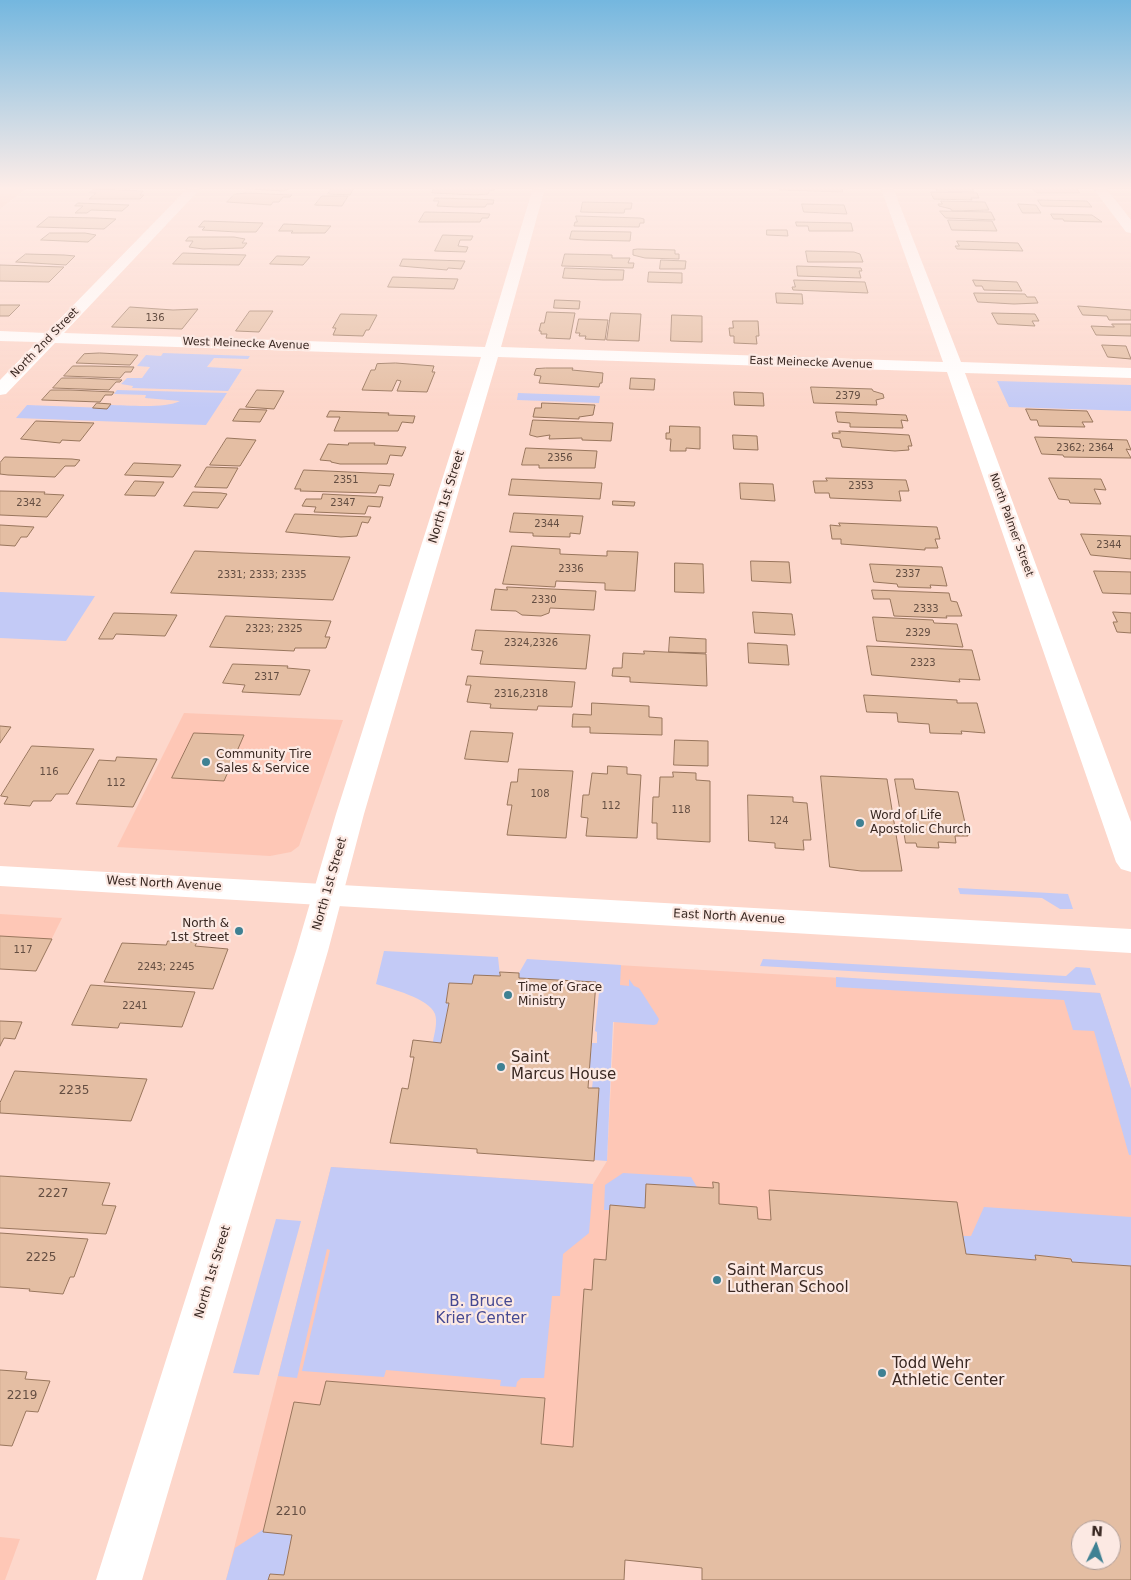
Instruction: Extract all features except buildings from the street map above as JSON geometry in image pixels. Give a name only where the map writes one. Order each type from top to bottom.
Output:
[{"type":"street","name":"North 2nd Street","points":[[0,390],[123,262]]},
{"type":"street","name":"North 1st Street","points":[[119,1580],[517,262]]},
{"type":"street","name":"North Palmer Street","points":[[915,262],[1131,862]]},
{"type":"street","name":"West Meinecke Avenue","points":[[0,336],[491,352]]},
{"type":"street","name":"East Meinecke Avenue","points":[[491,352],[1131,373]]},
{"type":"street","name":"West North Avenue","points":[[0,876],[328,893]]},
{"type":"street","name":"East North Avenue","points":[[328,893],[1131,941]]},
{"type":"shaded area","points":[[184,713],[343,720],[299,846],[291,852],[270,856],[117,847]]},
{"type":"shaded area","points":[[0,914],[62,918],[36,971],[0,969]]},
{"type":"shaded area","name":"Saint Marcus Lutheran School","points":[[617,965],[1100,993],[1131,1089],[1131,1580],[535,1520],[529,1580],[226,1580],[331,1167],[593,1184],[607,1161]]},
{"type":"shaded area","points":[[0,1537],[20,1539],[5,1580],[0,1580]]},
{"type":"green space","points":[[163,353],[250,356],[248,359],[214,358],[207,367],[242,369],[228,391],[132,388],[133,386],[121,384],[127,378],[142,378],[150,367],[137,366],[146,355],[161,356]]},
{"type":"green space","points":[[997,381],[1131,385],[1131,411],[1009,407]]},
{"type":"green space","points":[[117,390],[227,393],[206,425],[16,418],[27,405],[106,408],[109,405],[156,406],[180,401],[145,398],[146,395],[114,394]]},
{"type":"green space","points":[[518,393],[600,396],[599,403],[517,400]]},
{"type":"green space","points":[[0,592],[95,596],[66,641],[0,638]]},
{"type":"green space","points":[[958,888],[1068,894],[1073,909],[1060,909],[1042,898],[960,894]]},
{"type":"green space","points":[[384,951],[498,957],[500,976],[472,984],[449,983],[446,1002],[449,1003],[441,1043],[433,1042],[436,1021],[435,1014],[431,1008],[409,995],[376,984]]},
{"type":"green space","points":[[527,959],[621,965],[620,985],[629,986],[629,979],[634,986],[639,988],[659,1019],[657,1024],[654,1025],[613,1022],[607,1161],[594,1160],[599,1089],[592,1088],[593,1080],[588,1080],[592,1043],[597,1043],[597,1032],[595,1031],[600,983],[519,978],[519,973]]},
{"type":"green space","points":[[763,959],[1066,976],[1076,967],[1090,968],[1096,985],[760,966]]},
{"type":"green space","points":[[836,977],[1100,993],[1131,1089],[1131,1155],[1129,1155],[1094,1031],[1073,1030],[1064,1000],[836,987]]},
{"type":"green space","name":"B. Bruce Krier Center","points":[[331,1167],[593,1184],[589,1233],[563,1254],[560,1296],[552,1296],[544,1378],[521,1378],[517,1382],[516,1387],[500,1386],[501,1380],[386,1370],[384,1377],[302,1371],[330,1250],[327,1249],[297,1378],[278,1376]]},
{"type":"green space","points":[[623,1173],[691,1177],[697,1187],[646,1184],[645,1208],[610,1205],[610,1210],[604,1210],[605,1185]]},
{"type":"green space","points":[[984,1207],[1131,1217],[1131,1266],[1072,1262],[1071,1258],[1035,1255],[1036,1260],[966,1254],[963,1236],[971,1236]]},
{"type":"green space","points":[[276,1219],[301,1221],[259,1375],[233,1373]]},
{"type":"green space","points":[[264,1529],[264,1532],[292,1535],[284,1575],[270,1574],[268,1580],[226,1580],[235,1548]]},
{"type":"place","name":"Community Tire Sales & Service","points":[[206,762]]},
{"type":"place","name":"Word of Life Apostolic Church","points":[[860,823]]},
{"type":"place","name":"North & 1st Street","points":[[239,931]]},
{"type":"place","name":"Time of Grace Ministry","points":[[508,995]]},
{"type":"place","name":"Saint Marcus House","points":[[501,1067]]},
{"type":"place","name":"Saint Marcus Lutheran School","points":[[717,1280]]},
{"type":"place","name":"Todd Wehr Athletic Center","points":[[882,1373]]}]
